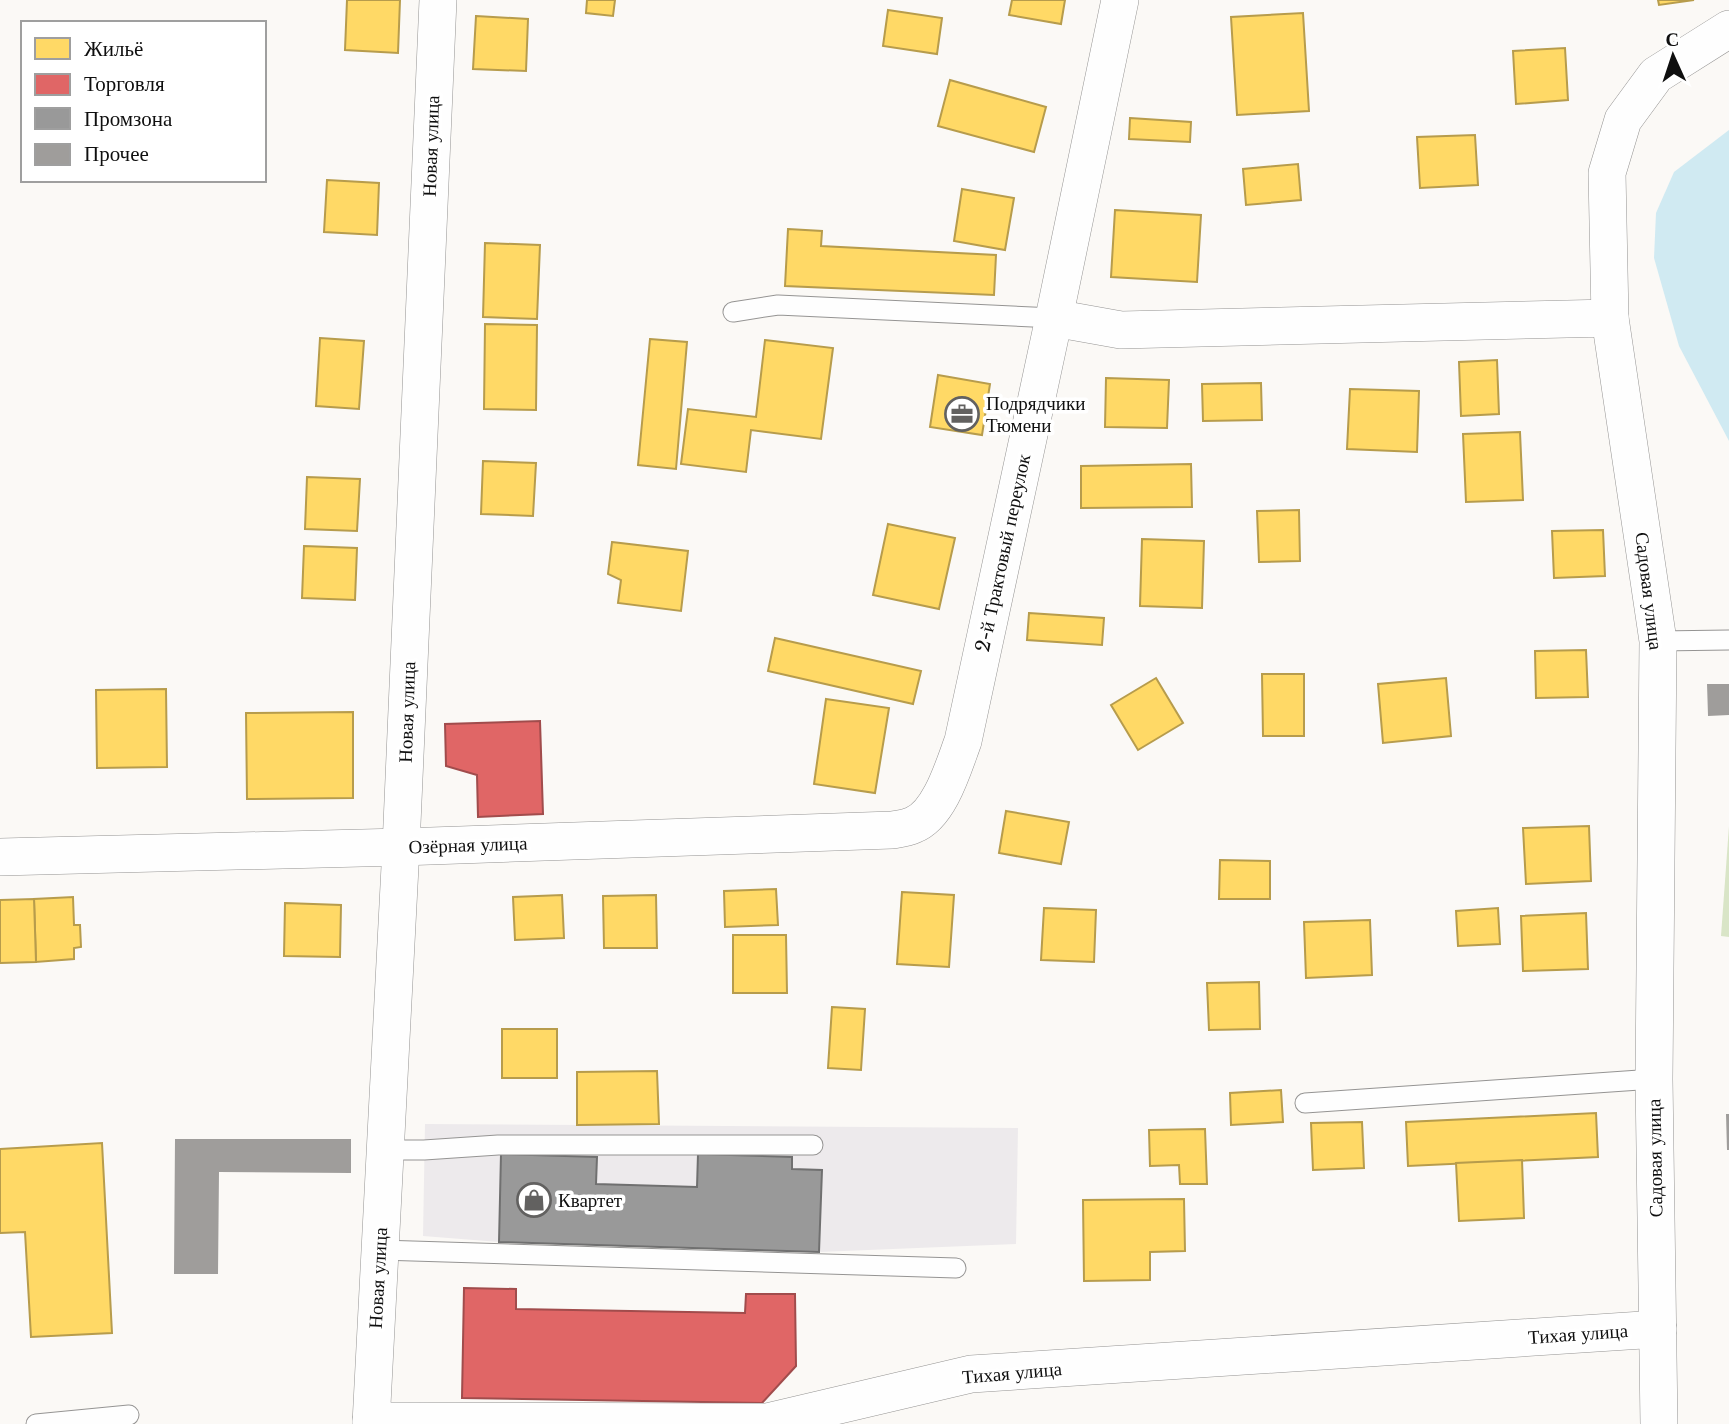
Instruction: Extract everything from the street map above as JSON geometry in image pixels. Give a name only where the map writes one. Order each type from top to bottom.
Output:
[{"type":"street","name":"Новая улица","points":[[371,1422],[401,847],[438,0]]},
{"type":"street","name":"2-й Трактовый переулок","points":[[930,813],[949,780],[963,741],[1055,317],[1120,0]]},
{"type":"street","name":"Садовая улица","points":[[1659,1424],[1654,1079],[1658,640],[1610,318],[1607,173],[1623,120],[1656,75],[1729,29]]},
{"type":"street","points":[[1055,317],[1121,330],[1610,318]]},
{"type":"street","name":"Озёрная улица","points":[[0,857],[401,847],[892,830],[916,825],[930,813]]},
{"type":"street","name":"Тихая улица","points":[[371,1422],[766,1422],[971,1374],[1658,1329]]},
{"type":"lane","points":[[733,312],[778,304],[1055,317]]},
{"type":"lane","points":[[1658,640],[1729,640]]},
{"type":"lane","points":[[1305,1103],[1654,1079]]},
{"type":"lane","points":[[385,1150],[499,1145],[813,1145]]},
{"type":"lane","points":[[380,1250],[956,1268]]},
{"type":"lane","points":[[36,1424],[129,1415]]},
{"type":"shaded area","name":"Квартет","points":[[425,1124],[1018,1128],[1016,1244],[819,1252],[499,1242],[423,1236]]},
{"type":"green space","points":[[1729,826],[1729,937],[1721,936]]},
{"type":"water","points":[[1729,130],[1729,441],[1679,346],[1654,258],[1656,213],[1674,172]]},
{"type":"building: Жильё","points":[[347,0],[400,0],[398,53],[345,50]]},
{"type":"building: Жильё","points":[[587,0],[615,0],[613,16],[586,13]]},
{"type":"building: Жильё","points":[[1012,0],[1065,0],[1061,24],[1009,15]]},
{"type":"building: Жильё","points":[[1658,0],[1694,0],[1659,5]]},
{"type":"building: Жильё","points":[[888,10],[942,18],[937,54],[883,46]]},
{"type":"building: Жильё","points":[[1303,13],[1309,111],[1237,115],[1231,17]]},
{"type":"building: Жильё","points":[[476,16],[528,19],[526,71],[473,69]]},
{"type":"building: Жильё","points":[[1565,48],[1568,100],[1516,104],[1513,51]]},
{"type":"building: Жильё","points":[[950,80],[1046,107],[1034,152],[938,126]]},
{"type":"building: Жильё","points":[[1130,118],[1191,122],[1190,142],[1129,139]]},
{"type":"building: Жильё","points":[[1475,135],[1478,185],[1420,188],[1417,137]]},
{"type":"building: Жильё","points":[[1298,164],[1301,200],[1246,205],[1243,169]]},
{"type":"building: Жильё","points":[[327,180],[379,183],[377,235],[324,232]]},
{"type":"building: Жильё","points":[[962,189],[1014,198],[1005,250],[954,241]]},
{"type":"building: Жильё","points":[[1115,210],[1201,215],[1197,282],[1111,277]]},
{"type":"building: Жильё","points":[[788,229],[822,231],[821,246],[996,255],[994,295],[785,286]]},
{"type":"building: Жильё","points":[[485,243],[540,245],[537,319],[483,317]]},
{"type":"building: Жильё","points":[[485,324],[537,325],[536,410],[484,409]]},
{"type":"building: Жильё","points":[[320,338],[364,341],[359,409],[316,406]]},
{"type":"building: Жильё","points":[[650,339],[687,342],[676,469],[638,465]]},
{"type":"building: Жильё","points":[[765,340],[833,348],[821,439],[751,430],[746,472],[681,464],[688,409],[756,417]]},
{"type":"building: Жильё","points":[[1497,360],[1499,414],[1461,416],[1459,362]]},
{"type":"building: Жильё","points":[[938,375],[990,384],[982,435],[930,427]]},
{"type":"building: Жильё","points":[[1106,378],[1169,380],[1167,428],[1105,427]]},
{"type":"building: Жильё","points":[[1261,383],[1262,420],[1203,421],[1202,384]]},
{"type":"building: Жильё","points":[[1350,389],[1419,391],[1417,452],[1347,449]]},
{"type":"building: Жильё","points":[[1520,432],[1523,500],[1466,502],[1463,434]]},
{"type":"building: Жильё","points":[[483,461],[536,463],[533,516],[481,514]]},
{"type":"building: Жильё","points":[[1191,464],[1192,507],[1081,508],[1081,466]]},
{"type":"building: Жильё","points":[[307,477],[360,479],[357,531],[305,529]]},
{"type":"building: Жильё","points":[[1299,510],[1300,561],[1259,562],[1257,511]]},
{"type":"building: Жильё","points":[[888,524],[955,538],[939,609],[873,595]]},
{"type":"building: Жильё","points":[[1603,530],[1605,576],[1554,578],[1552,531]]},
{"type":"building: Жильё","points":[[1142,539],[1204,541],[1202,608],[1140,606]]},
{"type":"building: Жильё","points":[[612,542],[688,551],[681,611],[618,603],[621,580],[608,574]]},
{"type":"building: Жильё","points":[[304,546],[357,548],[355,600],[302,598]]},
{"type":"building: Жильё","points":[[1029,613],[1104,618],[1102,645],[1027,640]]},
{"type":"building: Жильё","points":[[775,638],[921,671],[913,704],[768,671]]},
{"type":"building: Жильё","points":[[1586,650],[1588,697],[1536,698],[1535,651]]},
{"type":"building: Жильё","points":[[1262,674],[1304,674],[1304,736],[1263,736]]},
{"type":"building: Жильё","points":[[1156,678],[1183,723],[1138,750],[1111,705]]},
{"type":"building: Жильё","points":[[1446,678],[1451,736],[1383,743],[1378,684]]},
{"type":"building: Жильё","points":[[166,689],[167,767],[97,768],[96,690]]},
{"type":"building: Жильё","points":[[826,699],[889,708],[875,793],[814,784]]},
{"type":"building: Жильё","points":[[353,712],[353,798],[247,799],[246,713]]},
{"type":"building: Жильё","points":[[1006,811],[1069,822],[1061,864],[999,853]]},
{"type":"building: Жильё","points":[[1589,826],[1591,881],[1526,884],[1523,828]]},
{"type":"building: Жильё","points":[[1220,860],[1270,861],[1270,899],[1219,899]]},
{"type":"building: Жильё","points":[[776,889],[778,925],[725,927],[724,891]]},
{"type":"building: Жильё","points":[[902,892],[954,895],[949,967],[897,964]]},
{"type":"building: Жильё","points":[[562,895],[564,938],[515,940],[513,897]]},
{"type":"building: Жильё","points":[[656,895],[657,948],[604,948],[603,896]]},
{"type":"building: Жильё","points":[[73,897],[74,925],[80,925],[81,947],[74,948],[74,959],[36,962],[34,899]]},
{"type":"building: Жильё","points":[[34,899],[36,962],[0,963],[0,900]]},
{"type":"building: Жильё","points":[[285,903],[341,905],[340,957],[284,956]]},
{"type":"building: Жильё","points":[[1044,908],[1096,910],[1094,962],[1041,960]]},
{"type":"building: Жильё","points":[[1498,908],[1500,944],[1458,946],[1456,911]]},
{"type":"building: Жильё","points":[[1586,913],[1588,969],[1523,971],[1521,916]]},
{"type":"building: Жильё","points":[[1370,920],[1372,975],[1306,978],[1304,922]]},
{"type":"building: Жильё","points":[[733,935],[786,935],[787,993],[733,993]]},
{"type":"building: Жильё","points":[[1259,982],[1260,1029],[1209,1030],[1207,983]]},
{"type":"building: Жильё","points":[[832,1007],[865,1009],[861,1070],[828,1068]]},
{"type":"building: Жильё","points":[[502,1029],[557,1029],[557,1078],[502,1078]]},
{"type":"building: Жильё","points":[[657,1071],[659,1124],[577,1125],[577,1072]]},
{"type":"building: Жильё","points":[[1281,1090],[1283,1122],[1231,1125],[1230,1093]]},
{"type":"building: Жильё","points":[[1596,1113],[1598,1157],[1408,1166],[1406,1122]]},
{"type":"building: Жильё","points":[[1362,1122],[1364,1168],[1313,1170],[1311,1123]]},
{"type":"building: Жильё","points":[[1205,1129],[1207,1184],[1180,1184],[1179,1165],[1150,1166],[1149,1130]]},
{"type":"building: Жильё","points":[[102,1143],[112,1333],[31,1337],[25,1232],[0,1233],[0,1149]]},
{"type":"building: Жильё","points":[[1522,1160],[1524,1218],[1459,1221],[1456,1163]]},
{"type":"building: Жильё","points":[[1184,1199],[1185,1251],[1150,1252],[1150,1280],[1084,1281],[1083,1200]]},
{"type":"building: Торговля","points":[[540,721],[543,814],[478,817],[477,775],[446,766],[445,724]]},
{"type":"building: Торговля","points":[[464,1288],[516,1289],[516,1309],[745,1313],[746,1294],[795,1294],[796,1366],[762,1403],[462,1398]]},
{"type":"building: Промзона","points":[[501,1154],[597,1157],[596,1184],[697,1187],[698,1154],[792,1157],[792,1169],[822,1170],[819,1252],[499,1242]]},
{"type":"building: Прочее","points":[[1707,684],[1729,684],[1729,715],[1708,716]]},
{"type":"building: Прочее","points":[[1726,1114],[1729,1114],[1729,1150],[1727,1150]]},
{"type":"building: Прочее","points":[[175,1139],[351,1139],[351,1173],[219,1172],[218,1274],[174,1274]]},
{"type":"place","name":"Подрядчики Тюмени","points":[[962,414]]},
{"type":"place","name":"Квартет","points":[[534,1200]]}]
